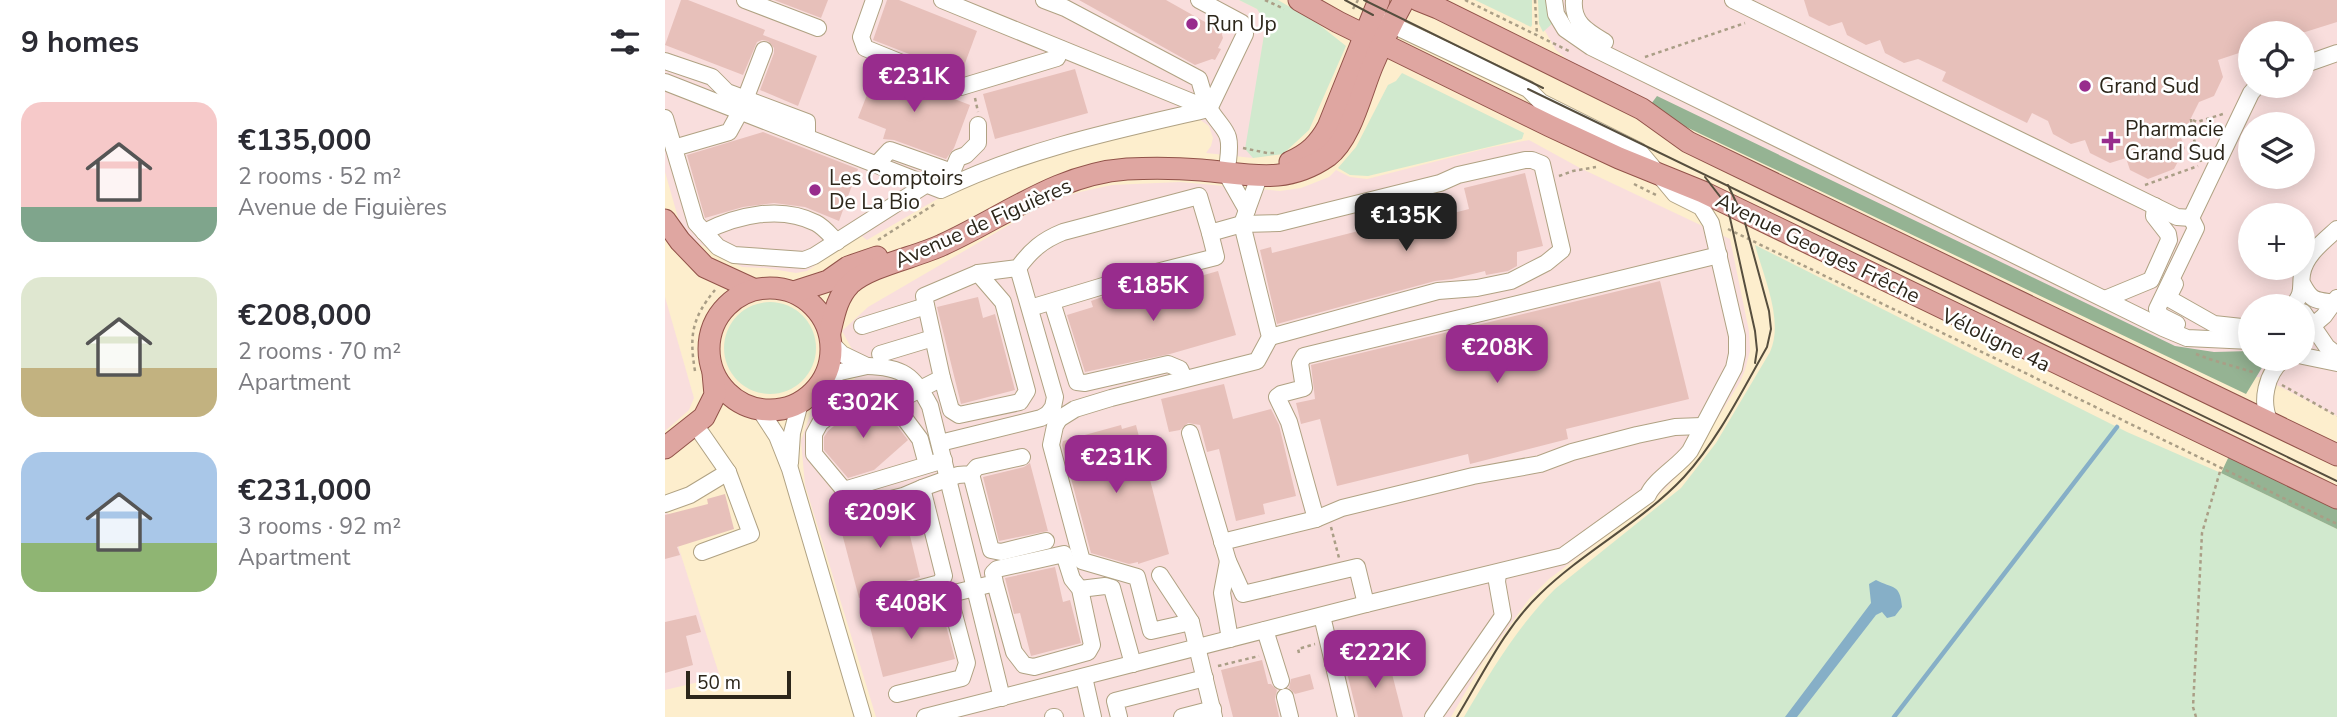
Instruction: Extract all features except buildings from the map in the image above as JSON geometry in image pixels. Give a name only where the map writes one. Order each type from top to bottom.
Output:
[{"type":"main road","name":"Avenue Georges Frêche","points":[[1299,0],[1378,23],[1551,126],[1619,158],[1703,192],[2337,498]]},
{"type":"main road","name":"Avenue de Figuières","points":[[831,338],[837,305],[851,283],[869,272],[942,245],[1034,195],[1060,184],[1124,170],[1277,164],[1292,161],[1311,150],[1328,127],[1378,23],[1404,0]]},
{"type":"main road","name":"Avenue Georges Frêche","points":[[1418,0],[1642,108],[1688,142],[2337,455]]},
{"type":"main road","name":"Avenue de Figuières","points":[[794,292],[828,281],[848,267],[919,243],[1030,185],[1058,174],[1122,158],[1163,157],[1227,167],[1259,177],[1282,176],[1302,171],[1338,148],[1378,23]]},
{"type":"main road","points":[[665,220],[680,241],[705,267],[715,291],[718,316]]},
{"type":"main road","points":[[665,459],[722,416],[753,408],[784,408],[800,403],[820,384],[830,365],[831,338],[822,315],[810,301],[794,292],[776,288],[753,289],[705,267]]},
{"type":"main road","points":[[665,448],[694,427],[710,408],[715,396],[704,372],[710,333],[727,304],[753,289]]},
{"type":"main road","points":[[704,372],[753,408]]},
{"type":"street","points":[[744,0],[818,28]]},
{"type":"street","points":[[874,0],[860,37],[865,48],[961,87],[1057,58],[1061,48]]},
{"type":"street","points":[[942,0],[1209,109]]},
{"type":"street","points":[[940,443],[1053,416],[1257,360],[1270,337],[1245,217],[1227,167],[1230,144],[1224,127],[1209,109],[1199,79],[1065,8],[1044,0]]},
{"type":"street","points":[[1199,0],[1242,23],[1245,34],[1209,109]]},
{"type":"street","points":[[1554,0],[1556,14],[1565,29],[1591,47],[1629,67],[2187,338],[2238,340]]},
{"type":"street","points":[[1574,0],[1574,16],[1580,24],[1605,42],[1591,47]]},
{"type":"street","points":[[1733,0],[2178,217],[2191,218]]},
{"type":"street","points":[[674,148],[729,132],[743,105],[764,50]]},
{"type":"street","points":[[2315,61],[2337,53]]},
{"type":"street","points":[[665,61],[712,77],[743,105]]},
{"type":"street","points":[[665,82],[743,105],[807,136],[940,190],[955,177],[1005,161],[1101,134],[1209,109]]},
{"type":"street","points":[[2191,218],[2250,98]]},
{"type":"street","points":[[665,118],[696,223],[718,247],[734,255],[804,260],[927,184]]},
{"type":"street","points":[[955,177],[958,158],[967,155],[978,142],[978,125]]},
{"type":"street","points":[[978,142],[1005,161]]},
{"type":"street","points":[[876,164],[890,150],[955,177]]},
{"type":"street","points":[[1210,233],[1245,217],[1279,223],[1440,183],[1458,175],[1525,160],[1542,164],[1562,250],[1546,263],[1511,281],[1477,288],[1438,291],[1270,337]]},
{"type":"street","points":[[931,686],[931,715],[956,713],[994,705],[1198,647],[1563,556],[1648,495],[1651,488],[1682,462],[1734,368],[1737,336],[1711,223],[1701,206],[1675,194],[1659,174]]},
{"type":"street","points":[[1245,217],[1259,177]]},
{"type":"street","points":[[978,273],[1003,302],[1027,391],[1020,402],[959,415],[951,410],[924,296],[978,273],[1018,268],[1030,251],[1046,239],[1063,232],[1199,196],[1216,257],[1113,283],[1030,309]]},
{"type":"street","points":[[2105,299],[2151,280],[2169,240],[2168,233],[2154,216],[2155,206]]},
{"type":"street","points":[[704,232],[722,223],[750,215],[784,214],[818,224],[837,242]]},
{"type":"street","points":[[2187,338],[2182,326],[2161,317],[2157,309],[2196,228],[2191,218]]},
{"type":"street","points":[[2302,294],[2302,274],[2309,255],[2337,229]]},
{"type":"street","points":[[1322,516],[1307,493],[1289,422],[1277,397],[1304,388],[1300,363],[1304,356],[1719,255]]},
{"type":"street","points":[[1018,268],[1055,397],[1052,445],[1082,561],[1137,577],[1151,631],[1191,622]]},
{"type":"street","points":[[2182,269],[2168,298],[2214,324],[2238,327]]},
{"type":"street","points":[[2303,285],[2313,300],[2336,300]]},
{"type":"street","points":[[2315,315],[2324,316],[2336,300]]},
{"type":"street","points":[[1052,302],[1077,383],[1168,364],[1179,369],[1184,378]]},
{"type":"street","points":[[862,326],[926,306]]},
{"type":"street","points":[[2315,331],[2332,351]]},
{"type":"street","points":[[831,338],[842,354],[867,366]]},
{"type":"street","points":[[880,354],[933,338]]},
{"type":"street","points":[[2315,347],[2332,351]]},
{"type":"street","points":[[2315,358],[2337,363]]},
{"type":"street","points":[[820,384],[840,372],[880,366],[911,376],[921,389],[930,406],[940,443],[991,652],[994,705]]},
{"type":"street","points":[[2270,422],[2265,412],[2265,391],[2273,371]]},
{"type":"street","points":[[893,403],[943,378]]},
{"type":"street","points":[[1106,379],[1111,398]]},
{"type":"street","points":[[927,465],[920,439],[893,403],[884,396],[868,392],[857,394],[820,423],[814,434],[814,454],[844,489],[927,465],[944,460]]},
{"type":"street","points":[[790,469],[792,433],[800,403]]},
{"type":"street","points":[[753,408],[776,436],[790,469],[863,717]]},
{"type":"street","points":[[1222,542],[1472,476],[1534,466],[1572,452],[1637,435],[1675,426],[1702,426]]},
{"type":"street","points":[[701,433],[728,472],[751,534],[702,552]]},
{"type":"street","points":[[1190,433],[1228,561],[1243,594],[1357,567],[1366,604]]},
{"type":"street","points":[[840,512],[903,496],[958,475],[971,474],[977,467],[1022,457]]},
{"type":"street","points":[[665,504],[690,495],[728,472]]},
{"type":"street","points":[[971,474],[991,550],[1001,552],[1046,541]]},
{"type":"street","points":[[877,600],[940,583],[944,576],[922,488]]},
{"type":"street","points":[[940,563],[989,543]]},
{"type":"street","points":[[1088,652],[1034,667],[1024,665],[1014,652],[993,573],[997,569],[1064,554],[1072,579],[1080,589],[1092,645],[1088,652],[1090,716]]},
{"type":"street","points":[[1228,561],[1222,593],[1230,639]]},
{"type":"street","points":[[1433,717],[1503,616],[1498,573]]},
{"type":"street","points":[[1160,575],[1191,622],[1214,713],[1182,717]]},
{"type":"street","points":[[898,607],[995,583]]},
{"type":"street","points":[[1080,589],[1112,587],[1133,664]]},
{"type":"street","points":[[897,694],[962,678],[967,663],[949,595]]},
{"type":"street","points":[[1322,615],[1346,717]]},
{"type":"street","points":[[1265,630],[1290,717]]},
{"type":"street","points":[[964,652],[1014,652]]},
{"type":"street","points":[[1119,717],[1115,701],[1205,678]]},
{"type":"path","points":[[1465,0],[1537,35],[1535,0]]},
{"type":"path","points":[[1629,67],[1632,61],[1749,22],[1755,10]]},
{"type":"path","points":[[972,85],[978,125]]},
{"type":"path","points":[[2138,197],[2144,185],[2202,165],[2192,133],[2191,119],[2197,122],[2243,110]]},
{"type":"path","points":[[1545,180],[1599,166],[1588,161]]},
{"type":"path","points":[[1634,184],[1656,195]]},
{"type":"path","name":"Véloligne 4a","points":[[1711,223],[1733,230],[1879,300],[2337,524]]},
{"type":"path","points":[[704,372],[691,349],[693,331],[700,309],[715,291]]},
{"type":"path","points":[[2277,383],[2337,416]]},
{"type":"path","points":[[2196,717],[2193,707],[2202,533],[2221,467]]},
{"type":"path","points":[[1322,516],[1342,570]]},
{"type":"path","points":[[1218,666],[1273,653]]},
{"type":"shaded area","points":[[665,0],[1239,0],[1257,9],[1266,23],[1246,149],[1253,158],[1206,153],[1213,138],[1209,126],[1199,119],[1187,119],[1033,160],[944,195],[867,240],[860,235],[807,271],[796,273],[742,267],[689,238],[681,228],[665,172]]},
{"type":"shaded area","points":[[1539,0],[2337,0],[2337,416],[2261,377],[2213,378],[1574,65],[1556,50],[1541,24]]},
{"type":"shaded area","points":[[1529,140],[1580,168],[1730,239],[1749,331],[1750,351],[1740,382],[1690,463],[1655,499],[1549,579],[1529,599],[1483,662],[1451,717],[876,717],[805,485],[801,441],[812,409],[855,379],[852,349],[842,331],[868,307],[1050,201],[1080,192],[1112,185],[1180,182],[1280,191],[1301,188],[1329,177],[1336,170],[1350,177],[1367,179]]},
{"type":"shaded area","points":[[665,297],[694,398],[689,410],[665,431]]},
{"type":"shaded area","points":[[665,505],[720,677],[665,690]]},
{"type":"green space","points":[[1239,0],[1278,0],[1317,23],[1346,46],[1309,130],[1283,154],[1253,158],[1245,149],[1266,23],[1257,9]]},
{"type":"green space","points":[[1475,0],[1532,0],[1532,25],[1531,27]]},
{"type":"green space","points":[[1538,0],[1548,0],[1553,23],[1543,32],[1539,24]]},
{"type":"green space","points":[[1402,73],[1524,133],[1522,139],[1368,176],[1350,175],[1338,168],[1356,147],[1388,85],[1396,81]]},
{"type":"green space","points":[[1657,96],[2175,346],[2214,352],[2238,351],[2238,371],[2260,371],[2246,394],[1684,126],[1651,104]]},
{"type":"green space","points":[[1755,245],[2127,432],[2221,473],[2337,529],[2337,717],[1464,717],[1505,650],[1541,604],[1555,589],[1681,488],[1716,443],[1770,352],[1774,340],[1774,313]]},
{"type":"green space","points":[[770,302],[788,305],[803,315],[813,330],[816,348],[813,366],[803,381],[788,391],[770,394],[752,391],[737,381],[727,366],[724,348],[727,330],[737,315],[752,305]]},
{"type":"green space","points":[[2230,454],[2337,507],[2337,529],[2221,473]]},
{"type":"water","points":[[1876,580],[1897,590],[1902,607],[1895,616],[1887,618],[1882,612],[1876,615],[1797,717],[1785,717],[1871,603],[1869,584]]},
{"type":"waterway","points":[[1894,717],[2117,427]]},
{"type":"tram line","points":[[1345,0],[1373,15]]},
{"type":"tram line","points":[[1364,0],[1543,88]]},
{"type":"tram line","points":[[1528,89],[2337,481]]},
{"type":"tram line","points":[[1705,177],[1725,203],[1730,218],[1755,331],[1755,363]]},
{"type":"tram line","points":[[1457,717],[1495,652],[1527,607],[1557,578],[1668,493],[1696,463],[1729,415],[1767,347],[1771,329],[1769,311],[1744,219],[1728,185]]},
{"type":"place","name":"Run Up","points":[[1192,24]]},
{"type":"place","name":"Grand Sud","points":[[2085,86]]},
{"type":"place","name":"Pharmacie Grand Sud","points":[[2111,141]]},
{"type":"place","name":"Les Comptoirs De La Bio","points":[[815,190]]}]
